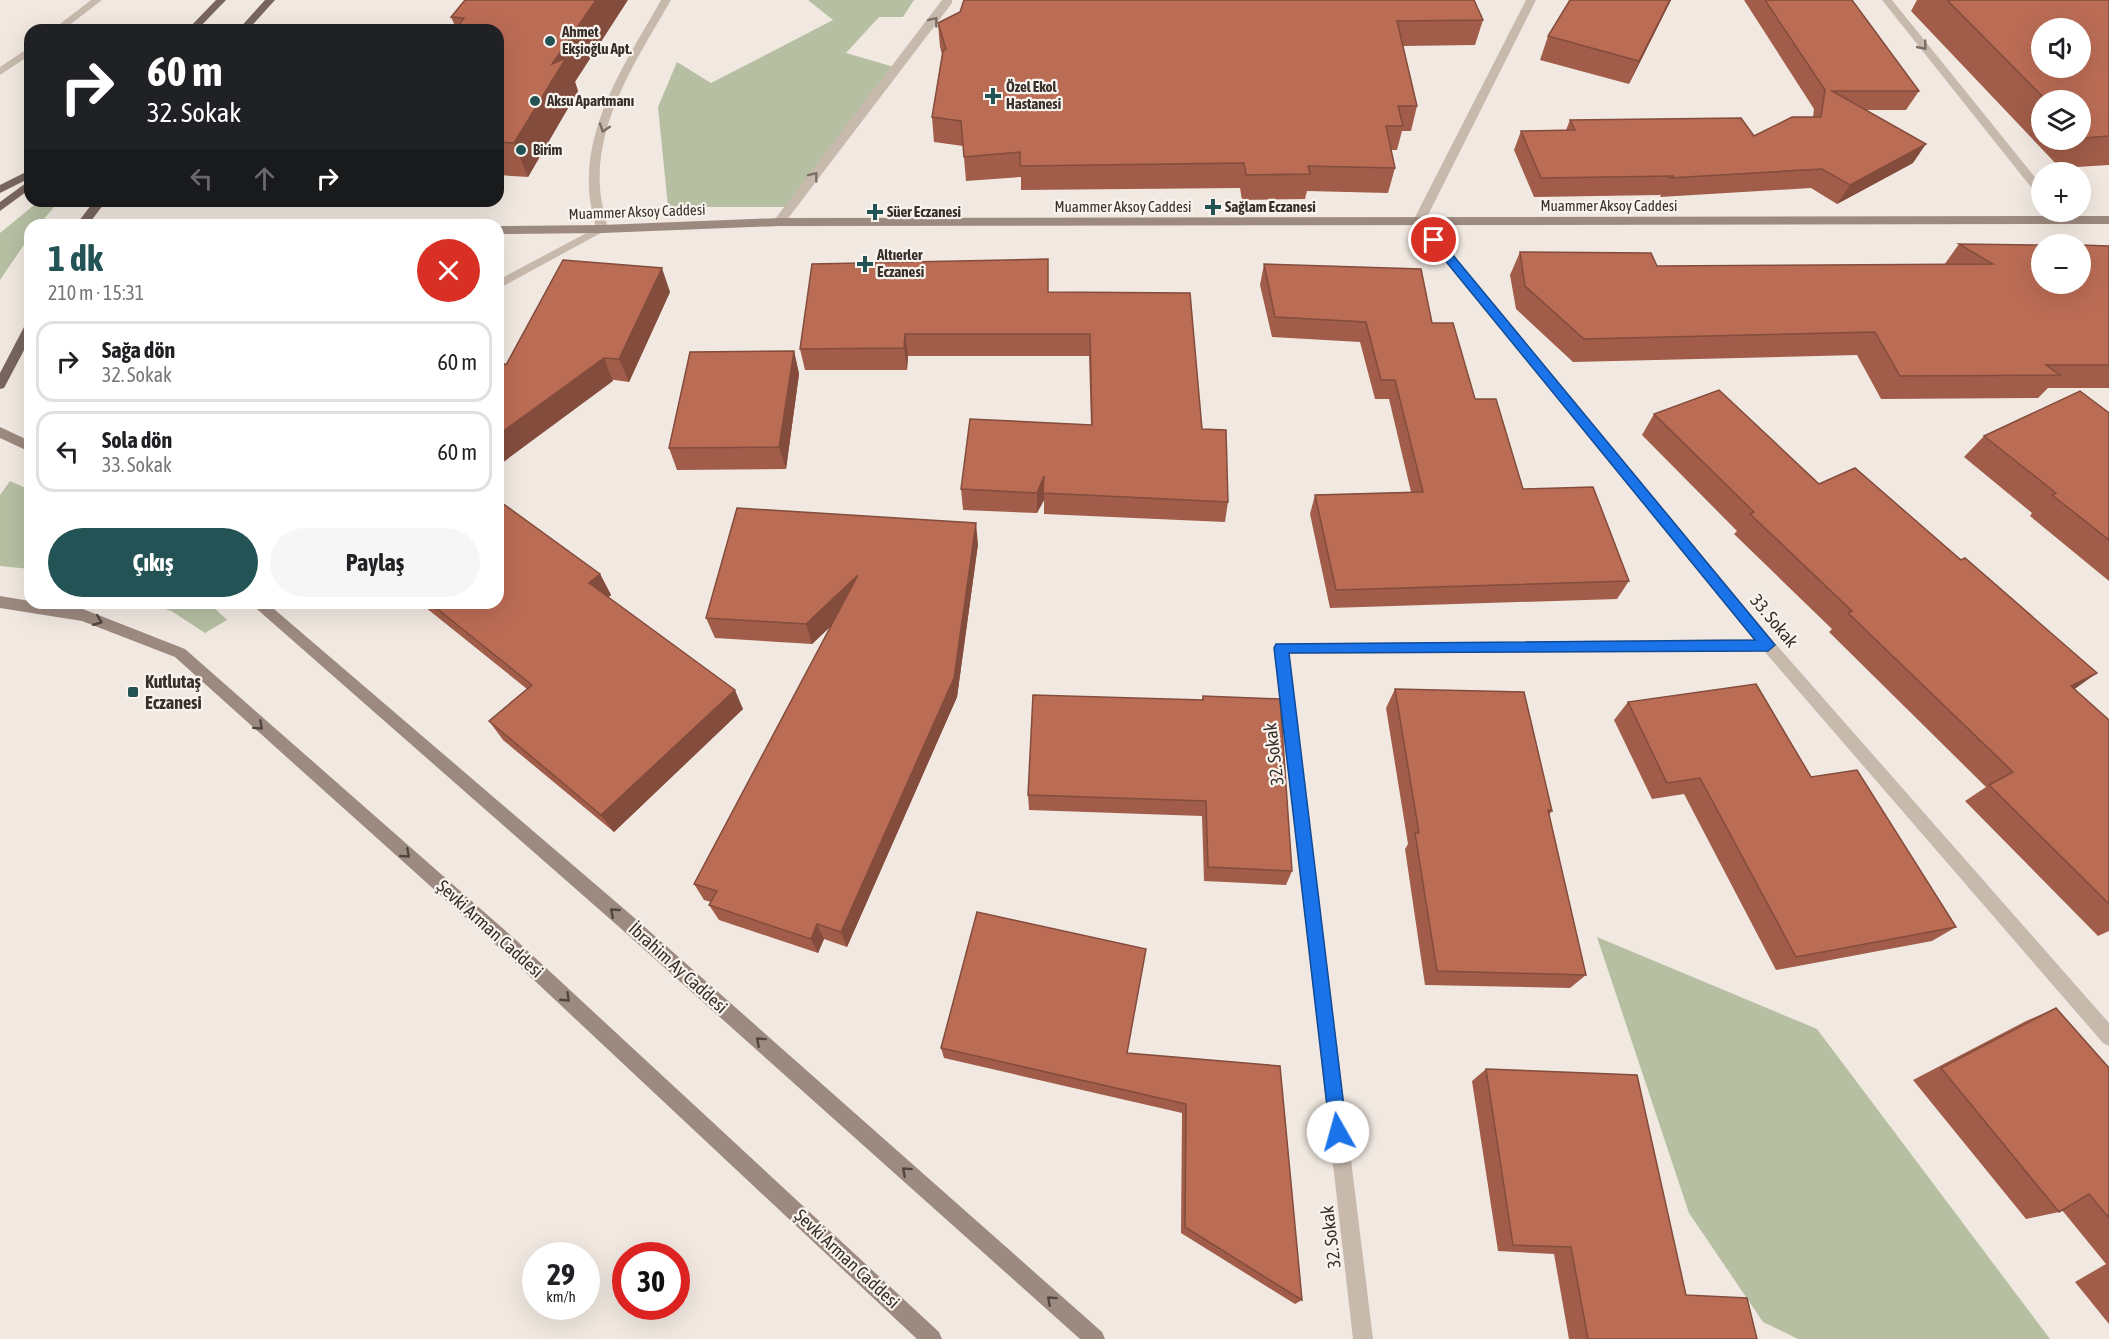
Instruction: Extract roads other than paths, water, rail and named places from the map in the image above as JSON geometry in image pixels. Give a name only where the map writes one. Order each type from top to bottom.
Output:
[{"type":"main road","points":[[198,24],[220,0]]},
{"type":"main road","points":[[248,24],[270,0]]},
{"type":"main road","points":[[0,190],[24,176]]},
{"type":"main road","points":[[0,208],[24,188]]},
{"type":"main road","name":"Muammer Aksoy Caddesi","points":[[504,230],[602,229],[779,222],[1419,221],[2031,215]]},
{"type":"main road","name":"Muammer Aksoy Caddesi","points":[[2091,218],[2109,220]]},
{"type":"main road","points":[[0,386],[24,339]]},
{"type":"main road","points":[[0,432],[24,444]]},
{"type":"main road","name":"Şevki Arman Caddesi","points":[[0,602],[24,606]]},
{"type":"main road","name":"Şevki Arman Caddesi","points":[[45,609],[83,615],[180,653],[511,947],[932,1339]]},
{"type":"main road","name":"İbrahim Ay Caddesi","points":[[264,609],[624,920],[1095,1339]]},
{"type":"street","points":[[65,24],[97,0]]},
{"type":"street","points":[[504,282],[602,229],[594,184],[600,142],[619,83],[666,0]]},
{"type":"street","points":[[779,222],[947,3],[947,0]]},
{"type":"street","points":[[1419,221],[1531,0]]},
{"type":"street","points":[[1887,0],[2031,180]]},
{"type":"street","points":[[0,72],[24,54]]},
{"type":"street","name":"33. Sokak","points":[[1419,221],[1768,645],[2109,1037]]},
{"type":"street","name":"32. Sokak","points":[[1363,1339],[1281,648],[1768,645]]},
{"type":"place","name":"Ahmet Ekşioğlu Apt.","points":[[550,41]]},
{"type":"place","name":"Özel Ekol Hastanesi","points":[[993,96]]},
{"type":"place","name":"Aksu Apartmanı","points":[[535,101]]},
{"type":"place","name":"Birim","points":[[521,150]]},
{"type":"place","name":"Sağlam Eczanesi","points":[[1213,207]]},
{"type":"place","name":"Süer Eczanesi","points":[[875,212]]},
{"type":"place","name":"Altıerler Eczanesi","points":[[865,264]]},
{"type":"place","name":"Kutlutaş Eczanesi","points":[[133,692]]}]
